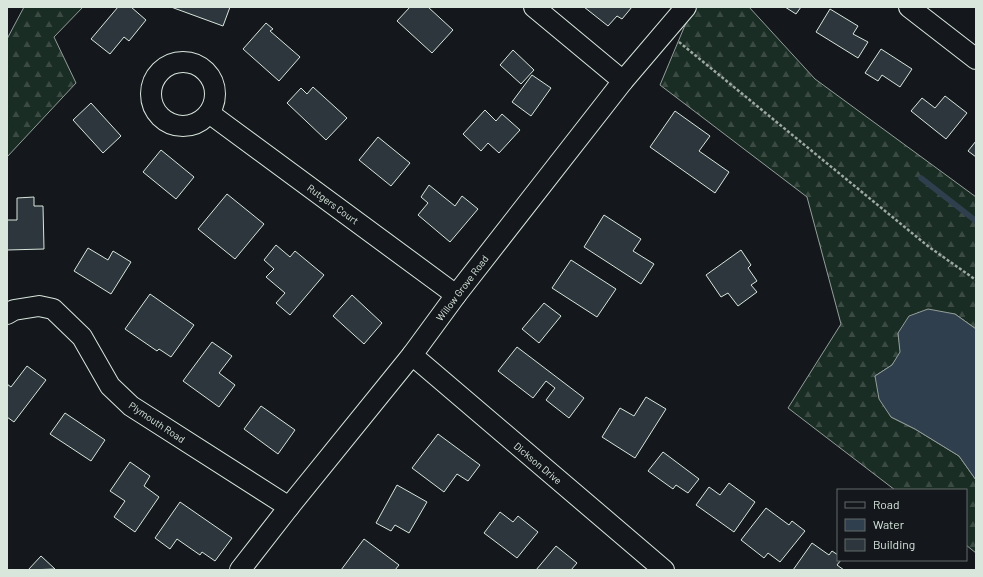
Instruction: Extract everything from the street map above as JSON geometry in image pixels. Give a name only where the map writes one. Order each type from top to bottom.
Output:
[{"type":"street","points":[[534,7],[623,81]]},
{"type":"street","name":"Willow Grove Road","points":[[240,570],[412,355],[456,295],[623,81],[686,7]]},
{"type":"street","points":[[909,7],[976,59]]},
{"type":"street","name":"Rutgers Court","points":[[209,113],[456,295]]},
{"type":"street","name":"Plymouth Road","points":[[7,314],[14,310],[39,306],[53,309],[82,337],[110,386],[131,406],[289,507]]},
{"type":"street","name":"Dickson Drive","points":[[412,355],[664,570]]},
{"type":"path","points":[[667,31],[929,247],[976,280]]},
{"type":"green space","points":[[24,7],[83,7],[54,37],[76,83],[7,157],[7,39]]},
{"type":"green space","points":[[681,7],[749,7],[815,79],[976,197],[976,329],[955,314],[898,333],[901,352],[892,365],[875,376],[891,417],[915,429],[959,456],[976,480],[976,553],[967,546],[967,489],[894,489],[788,408],[841,324],[807,197],[660,85],[688,18]]},
{"type":"water","points":[[928,309],[955,314],[976,329],[976,480],[959,456],[915,429],[891,417],[879,399],[875,376],[892,365],[900,352],[898,333],[909,316]]},
{"type":"building","points":[[118,7],[131,7],[146,20],[129,41],[124,37],[110,54],[91,39]]},
{"type":"building","points":[[171,7],[230,7],[223,26]]},
{"type":"building","points":[[410,7],[428,7],[453,30],[432,53],[397,21]]},
{"type":"building","points":[[584,7],[632,7],[622,19],[617,16],[608,26]]},
{"type":"building","points":[[785,7],[801,7],[796,14]]},
{"type":"building","points":[[830,9],[858,26],[853,34],[868,42],[858,58],[816,32]]},
{"type":"building","points":[[266,23],[273,29],[270,31],[300,57],[279,81],[243,49]]},
{"type":"building","points":[[881,49],[912,69],[900,87],[882,75],[878,81],[865,73]]},
{"type":"building","points":[[513,50],[534,70],[521,84],[500,65]]},
{"type":"building","points":[[532,75],[551,88],[531,116],[512,102]]},
{"type":"building","points":[[313,87],[347,118],[326,140],[287,103],[301,88],[307,94]]},
{"type":"building","points":[[945,96],[967,113],[946,139],[911,111],[922,98],[935,108]]},
{"type":"building","points":[[91,103],[121,136],[103,153],[73,120]]},
{"type":"building","points":[[485,110],[496,121],[502,114],[520,130],[499,153],[488,143],[481,151],[463,134]]},
{"type":"building","points":[[675,111],[710,136],[699,151],[729,172],[715,193],[650,147]]},
{"type":"building","points":[[378,137],[410,163],[391,186],[359,160]]},
{"type":"building","points":[[976,141],[976,157],[968,151]]},
{"type":"building","points":[[161,150],[194,177],[176,199],[143,172]]},
{"type":"building","points":[[429,185],[455,206],[462,196],[478,209],[450,242],[418,215],[428,203],[421,197]]},
{"type":"building","points":[[227,194],[264,224],[235,259],[198,229]]},
{"type":"building","points":[[34,197],[34,206],[43,206],[44,249],[7,250],[7,220],[17,220],[17,198]]},
{"type":"building","points":[[604,215],[641,239],[633,251],[654,264],[641,284],[584,247]]},
{"type":"building","points":[[276,245],[290,257],[295,251],[324,275],[290,315],[276,303],[285,293],[266,277],[274,269],[264,260]]},
{"type":"building","points":[[88,248],[108,260],[113,251],[131,262],[111,294],[74,271]]},
{"type":"building","points":[[741,250],[751,265],[748,268],[757,281],[751,285],[757,292],[738,306],[728,293],[721,297],[706,275]]},
{"type":"building","points":[[571,260],[616,289],[597,317],[552,288]]},
{"type":"building","points":[[150,294],[194,325],[171,357],[159,349],[157,351],[125,329]]},
{"type":"building","points":[[352,295],[382,323],[364,344],[333,316]]},
{"type":"building","points":[[544,303],[561,316],[539,343],[522,329]]},
{"type":"building","points":[[212,342],[232,356],[219,373],[235,385],[219,407],[183,381]]},
{"type":"building","points":[[517,347],[584,398],[569,418],[546,400],[555,388],[546,381],[533,398],[498,371]]},
{"type":"building","points":[[27,366],[46,380],[14,422],[7,417],[7,384],[11,387]]},
{"type":"building","points":[[646,397],[666,409],[635,458],[602,437],[620,408],[634,416]]},
{"type":"building","points":[[261,406],[295,430],[278,454],[244,429]]},
{"type":"building","points":[[65,413],[105,440],[91,461],[50,434]]},
{"type":"building","points":[[438,434],[480,465],[468,481],[457,474],[444,492],[412,468]]},
{"type":"building","points":[[663,452],[699,479],[688,493],[676,485],[673,489],[648,471]]},
{"type":"building","points":[[130,462],[150,476],[144,486],[159,497],[135,532],[114,517],[125,501],[110,491]]},
{"type":"building","points":[[729,483],[755,502],[734,532],[696,505],[709,487],[720,495]]},
{"type":"building","points":[[397,485],[427,502],[409,533],[395,525],[391,531],[376,523]]},
{"type":"building","points":[[180,502],[232,538],[215,561],[202,552],[200,555],[177,539],[170,549],[155,538]]},
{"type":"building","points":[[766,508],[789,525],[792,521],[805,531],[780,562],[768,553],[764,558],[741,540]]},
{"type":"building","points":[[500,512],[513,522],[518,516],[538,532],[517,558],[484,533]]},
{"type":"building","points":[[364,539],[399,565],[395,570],[341,570]]},
{"type":"building","points":[[812,543],[829,555],[832,551],[837,554],[837,561],[840,561],[837,565],[844,570],[793,570]]},
{"type":"building","points":[[556,546],[577,563],[571,570],[536,570]]},
{"type":"building","points":[[41,556],[55,569],[28,570]]},
{"type":"waterway","points":[[921,178],[976,221]]}]
